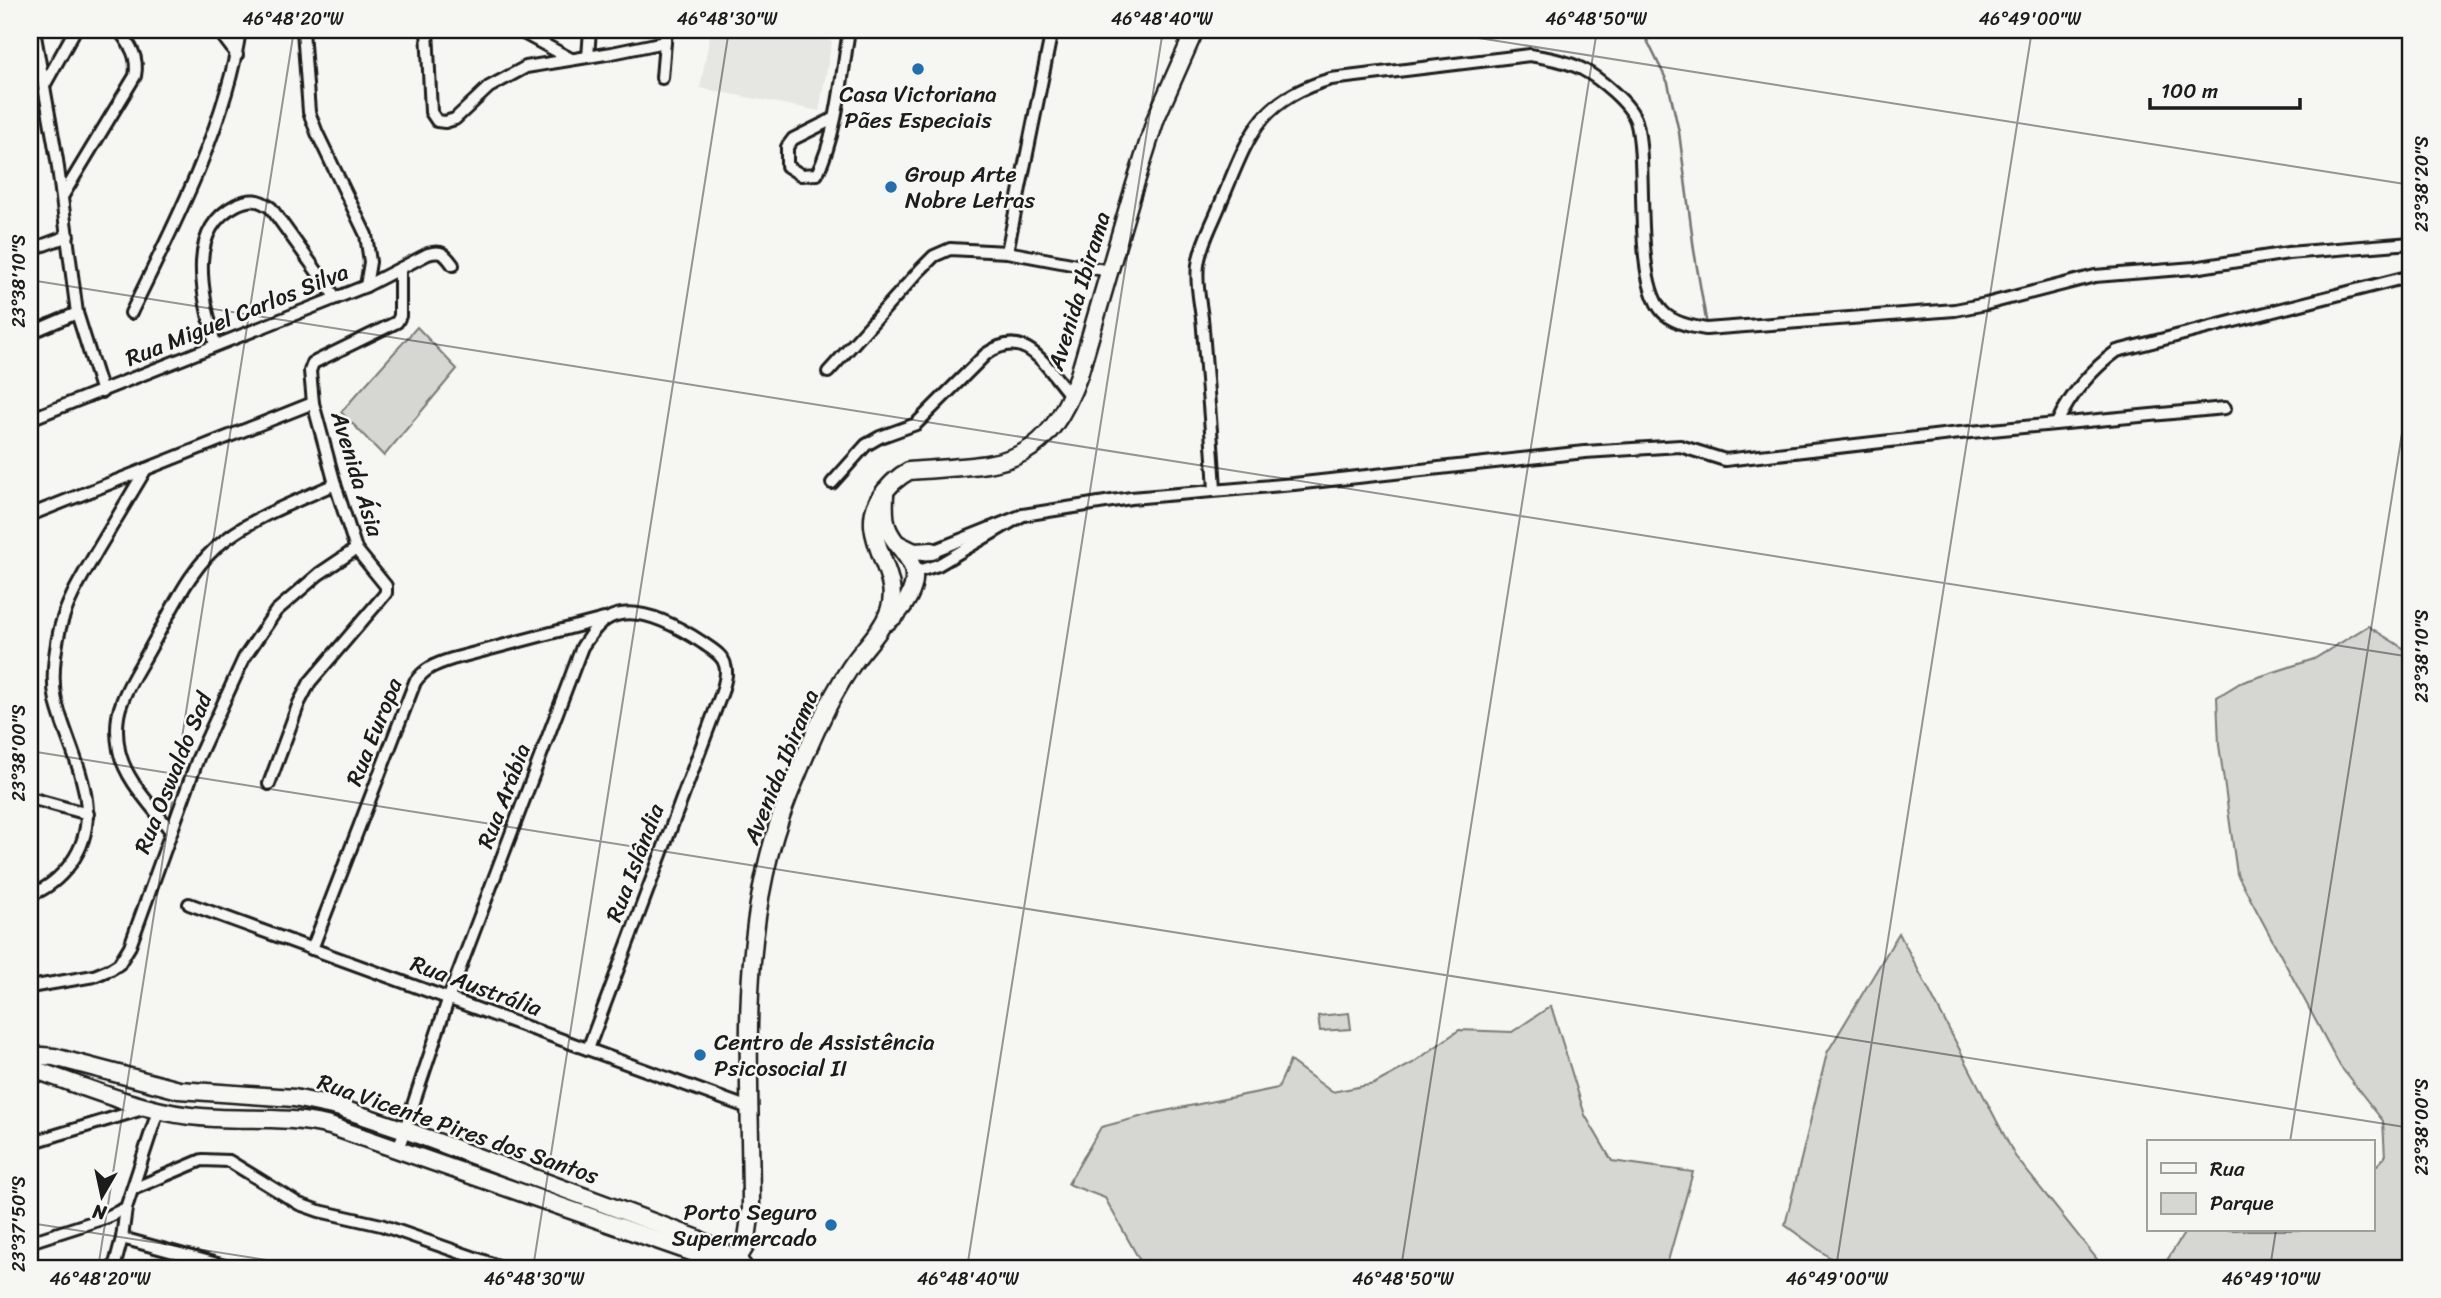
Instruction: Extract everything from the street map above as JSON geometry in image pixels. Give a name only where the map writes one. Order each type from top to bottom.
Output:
[{"type":"main road","name":"Avenida Ibirama","points":[[885,491],[899,476],[909,471],[984,466],[1010,459],[1033,447],[1047,435],[1071,396],[1156,118],[1195,30]]},
{"type":"main road","points":[[885,491],[887,525],[912,566]]},
{"type":"main road","points":[[885,491],[876,503],[872,527],[893,596]]},
{"type":"main road","points":[[898,544],[914,552],[932,551]]},
{"type":"main road","points":[[882,559],[912,566]]},
{"type":"main road","name":"Avenida Ibirama","points":[[735,1266],[746,1245],[751,1211],[749,976],[755,922],[768,858],[787,800],[828,704],[850,667],[881,626],[893,596],[912,566]]},
{"type":"main road","name":"Avenida Ibirama","points":[[881,626],[897,614],[907,599],[914,583],[912,566]]},
{"type":"main road","name":"Rua Vicente Pires dos Santos","points":[[30,1055],[54,1057],[178,1090],[302,1100],[337,1107],[698,1239],[735,1266]]},
{"type":"main road","points":[[47,1074],[45,1062],[54,1057]]},
{"type":"main road","points":[[30,1068],[154,1109],[214,1118],[301,1119],[330,1126],[735,1266]]},
{"type":"street","points":[[34,30],[45,84],[77,313],[102,392]]},
{"type":"street","points":[[45,84],[75,30]]},
{"type":"street","points":[[62,197],[135,76],[136,57],[120,30]]},
{"type":"street","points":[[218,30],[237,55]]},
{"type":"street","points":[[131,313],[195,174],[223,104],[237,55],[240,30]]},
{"type":"street","points":[[303,30],[309,112],[366,235],[370,262],[366,286]]},
{"type":"street","points":[[427,30],[430,112],[437,121],[455,119],[489,87],[526,67],[588,57],[665,36],[662,78]]},
{"type":"street","points":[[518,30],[571,59]]},
{"type":"street","points":[[588,57],[590,30]]},
{"type":"street","points":[[833,120],[793,139],[788,146],[787,166],[801,175],[817,174],[833,120],[849,30]]},
{"type":"street","points":[[1007,252],[1052,30]]},
{"type":"street","points":[[1215,490],[1197,284],[1202,250],[1245,144],[1260,119],[1288,97],[1308,86],[1331,79],[1530,55],[1553,58],[1582,69],[1613,92],[1635,118],[1639,138],[1641,208],[1651,290],[1658,306],[1666,315],[1696,328],[1955,310],[2095,276],[2194,268],[2288,253],[2411,243]]},
{"type":"street","points":[[215,345],[201,278],[204,245],[216,219],[242,202],[262,201],[271,208],[336,298]]},
{"type":"street","points":[[30,250],[68,236]]},
{"type":"street","points":[[828,372],[934,256],[950,249],[1007,252],[1109,271]]},
{"type":"street","name":"Rua Miguel Carlos Silva","points":[[30,419],[366,286],[428,254],[438,251],[445,253],[453,265]]},
{"type":"street","name":"Avenida Ásia","points":[[269,784],[299,703],[310,682],[386,593],[386,586],[356,549],[313,403],[310,371],[313,363],[397,322],[400,316],[400,270]]},
{"type":"street","points":[[2057,424],[2067,403],[2106,359],[2117,351],[2411,276]]},
{"type":"street","points":[[30,333],[77,313]]},
{"type":"street","points":[[832,483],[866,445],[916,424],[996,347],[1016,343],[1023,345],[1033,352],[1071,396]]},
{"type":"street","points":[[30,515],[313,403]]},
{"type":"street","points":[[1023,515],[937,565],[922,570],[912,566],[920,557],[932,551],[1023,515],[1131,498],[1585,452],[1680,446],[1725,460],[2225,408]]},
{"type":"street","points":[[30,895],[50,886],[74,859],[82,843],[88,814],[83,782],[54,687],[56,650],[69,600],[146,469]]},
{"type":"street","points":[[170,830],[127,773],[121,760],[117,738],[118,716],[130,685],[181,593],[203,561],[223,542],[266,515],[335,484]]},
{"type":"street","name":"Rua Oswaldo Sad","points":[[30,987],[94,976],[119,964],[130,946],[198,758],[244,658],[276,611],[319,574],[356,549]]},
{"type":"street","name":"Rua Islândia","points":[[588,1049],[722,692],[726,674],[722,658],[681,628],[660,618],[621,615],[607,618]]},
{"type":"street","name":"Rua Europa","points":[[312,949],[415,682],[421,674],[434,664],[607,618]]},
{"type":"street","name":"Rua Arábia","points":[[398,1150],[449,997],[582,647],[593,631],[607,618]]},
{"type":"street","points":[[30,798],[88,814]]},
{"type":"street","name":"Rua Austrália","points":[[189,904],[749,1108]]},
{"type":"street","points":[[30,1143],[154,1109]]},
{"type":"street","points":[[114,1268],[126,1208],[154,1109]]},
{"type":"street","points":[[132,1189],[202,1160],[229,1161],[299,1204],[382,1225],[502,1267]]},
{"type":"street","points":[[30,1242],[105,1218],[126,1208]]},
{"type":"street","points":[[122,1238],[208,1265],[232,1268]]},
{"type":"street","points":[[488,1268],[502,1267]]},
{"type":"shaded area","points":[[711,30],[758,30],[832,41],[819,111],[700,88]]},
{"type":"green space","points":[[417,327],[457,369],[384,456],[341,412]]},
{"type":"green space","points":[[2368,626],[2411,653],[2411,1268],[2162,1268],[2185,1232],[2374,1232],[2374,1168],[2385,1157],[2383,1121],[2340,1066],[2237,874],[2219,745],[2217,697],[2240,683],[2314,659]]},
{"type":"green space","points":[[1899,933],[2015,1156],[2104,1268],[1844,1268],[1785,1225],[1827,1053]]},
{"type":"green space","points":[[1551,1006],[1585,1115],[1612,1161],[1693,1172],[1666,1268],[1144,1268],[1105,1198],[1068,1184],[1101,1127],[1278,1088],[1290,1061],[1332,1092],[1374,1084],[1413,1063],[1459,1030],[1512,1032]]},
{"type":"green space","points":[[1349,1013],[1351,1029],[1320,1031],[1318,1016]]},
{"type":"waterway","points":[[1642,30],[1668,83],[1679,132],[1706,320]]},
{"type":"place","name":"Casa Victoriana Pães Especiais","points":[[918,69]]},
{"type":"place","name":"Group Arte Nobre Letras","points":[[891,187]]},
{"type":"place","name":"Centro de Assistência Psicosocial II","points":[[700,1055]]},
{"type":"place","name":"Porto Seguro Supermercado","points":[[831,1225]]}]
